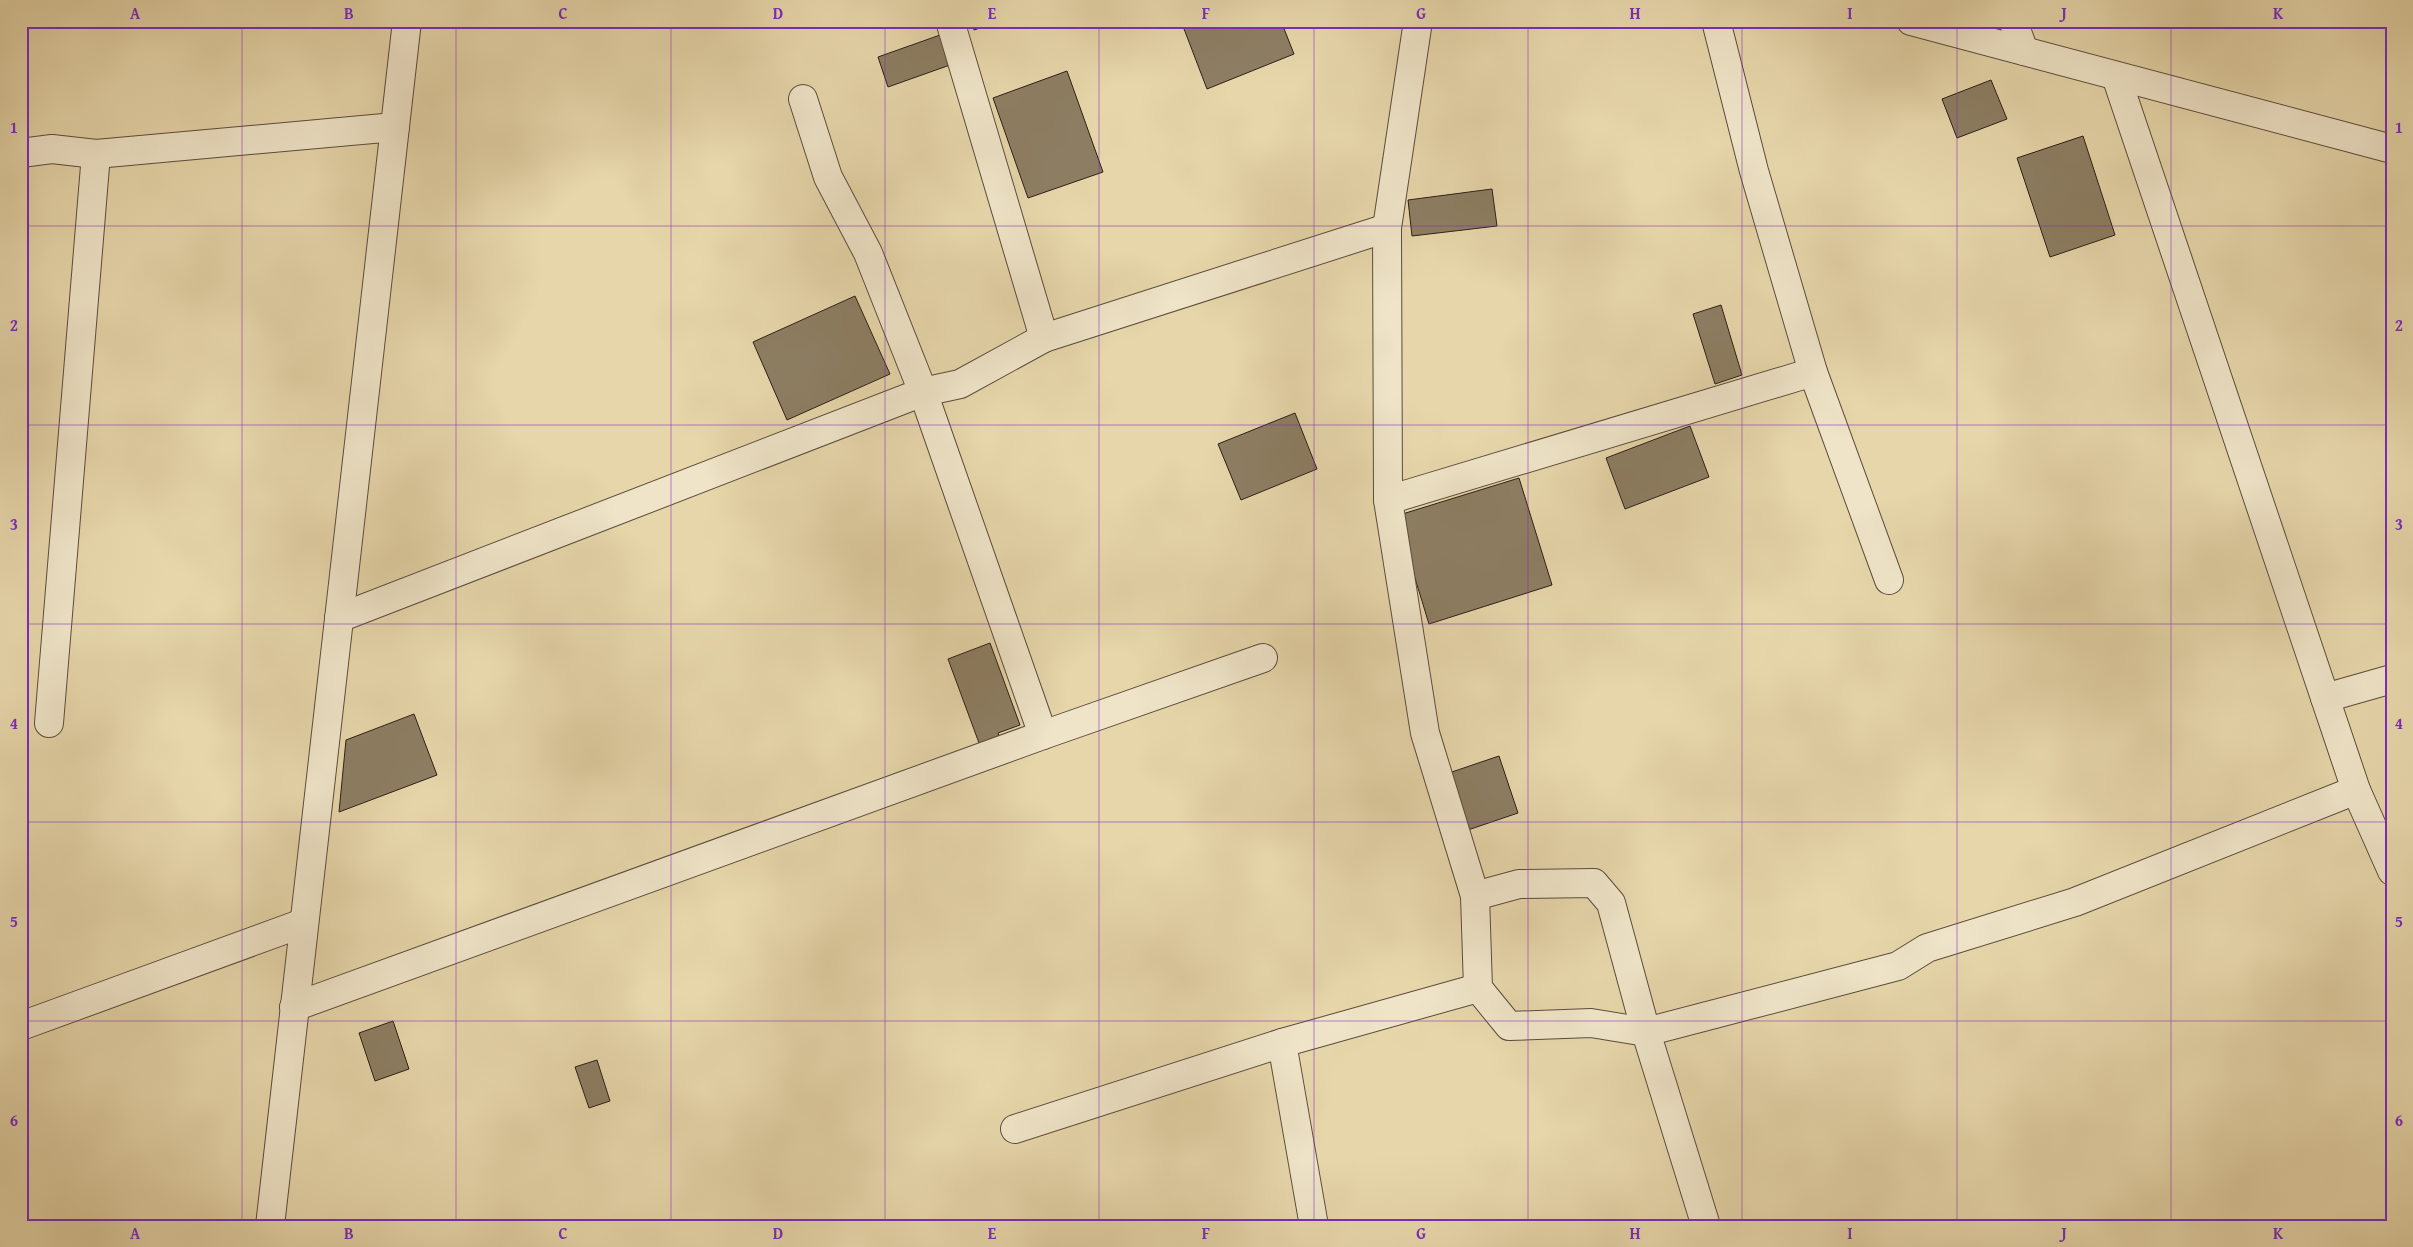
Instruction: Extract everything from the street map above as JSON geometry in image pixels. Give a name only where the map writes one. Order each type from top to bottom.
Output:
[{"type":"street","points":[[270,1226],[303,922],[407,21]]},
{"type":"street","points":[[950,21],[1044,338]]},
{"type":"street","points":[[1418,21],[1387,228],[1388,500],[1425,733],[1475,896],[1478,988],[1509,1026],[1591,1023],[1646,1032],[1898,966],[1927,948],[2075,902],[2356,790]]},
{"type":"street","points":[[1716,21],[1754,171],[1812,372],[1888,580]]},
{"type":"street","points":[[1911,21],[2392,149]]},
{"type":"street","points":[[2013,21],[2024,51]]},
{"type":"street","points":[[2116,76],[2356,790],[2392,870]]},
{"type":"street","points":[[803,99],[828,177],[868,253],[923,392],[1043,735]]},
{"type":"street","points":[[21,153],[52,149],[96,154],[395,127]]},
{"type":"street","points":[[49,723],[96,154]]},
{"type":"street","points":[[339,618],[923,392],[960,384],[1044,338],[1387,228]]},
{"type":"street","points":[[1388,500],[1812,372]]},
{"type":"street","points":[[294,1007],[1043,735],[1263,658]]},
{"type":"street","points":[[2325,698],[2392,679]]},
{"type":"street","points":[[1475,896],[1519,884],[1594,883],[1610,903],[1646,1032],[1706,1226]]},
{"type":"street","points":[[21,1026],[303,922]]},
{"type":"street","points":[[1015,1129],[1282,1043],[1478,988]]},
{"type":"street","points":[[1282,1043],[1314,1226]]},
{"type":"building","points":[[971,21],[1001,21],[974,30]]},
{"type":"building","points":[[1181,21],[1281,21],[1294,54],[1207,89]]},
{"type":"building","points":[[940,35],[950,65],[888,87],[878,57]]},
{"type":"building","points":[[1067,71],[1103,172],[1028,198],[993,98]]},
{"type":"building","points":[[1991,80],[2007,119],[1957,138],[1942,99]]},
{"type":"building","points":[[2083,136],[2115,235],[2050,257],[2017,158]]},
{"type":"building","points":[[1492,189],[1497,226],[1412,236],[1408,200]]},
{"type":"building","points":[[855,296],[890,374],[787,420],[753,342]]},
{"type":"building","points":[[1721,305],[1742,375],[1715,384],[1693,314]]},
{"type":"building","points":[[1295,413],[1317,469],[1241,500],[1218,444]]},
{"type":"building","points":[[1690,426],[1709,477],[1625,509],[1606,458]]},
{"type":"building","points":[[1519,478],[1552,585],[1429,624],[1396,516]]},
{"type":"building","points":[[990,643],[1020,725],[998,733],[1002,744],[982,751],[948,659]]},
{"type":"building","points":[[414,714],[437,775],[339,812],[346,740]]},
{"type":"building","points":[[1499,756],[1518,813],[1462,832],[1443,775]]},
{"type":"building","points":[[393,1021],[409,1069],[375,1081],[359,1033]]},
{"type":"building","points":[[597,1060],[610,1101],[589,1108],[575,1067]]}]
